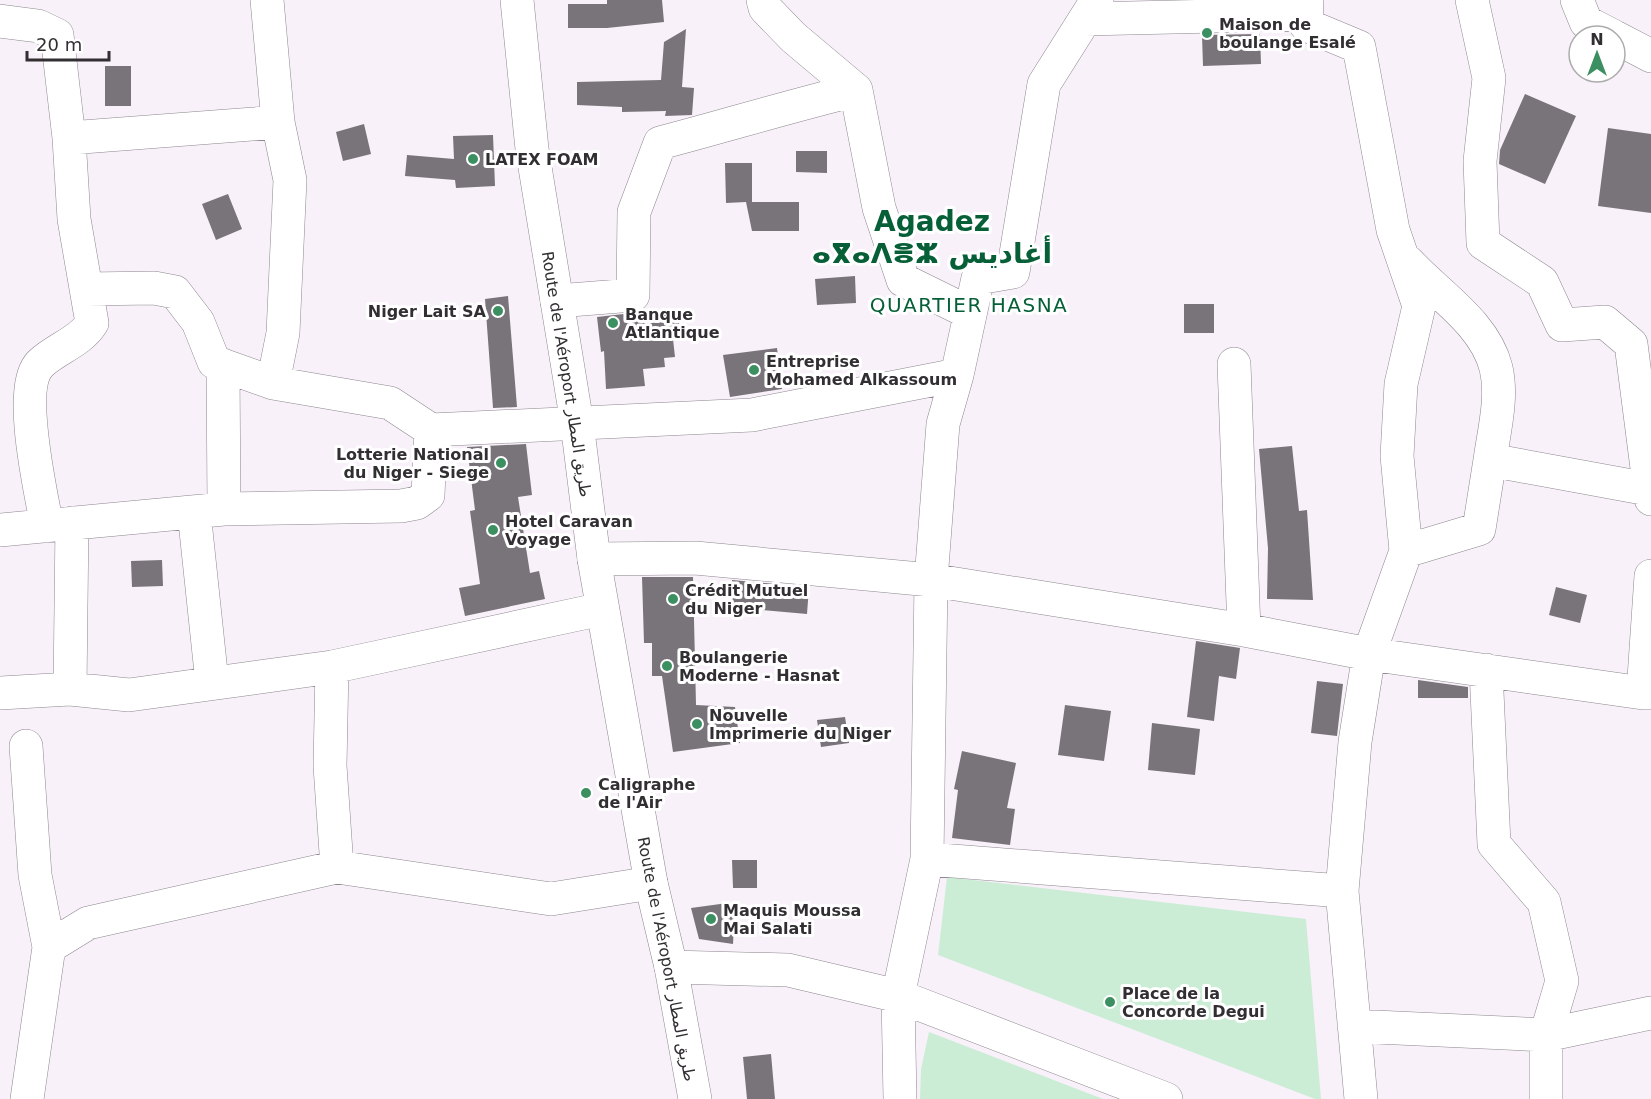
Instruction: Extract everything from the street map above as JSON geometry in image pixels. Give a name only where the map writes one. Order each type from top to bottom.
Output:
[{"type":"street","points":[[267,0],[278,122],[290,180],[283,333],[273,383]]},
{"type":"street","name":"Route de l'Aéroport طريق المطار","points":[[517,0],[532,148],[577,423],[602,609],[651,883],[671,967],[695,1099]]},
{"type":"street","points":[[763,0],[765,8],[793,37],[856,90],[879,208],[903,280],[970,313]]},
{"type":"street","points":[[1472,0],[1489,78],[1480,161],[1483,243],[1542,282],[1562,325],[1605,322],[1631,344],[1650,494],[1490,460]]},
{"type":"street","points":[[1577,0],[1586,22],[1590,24]]},
{"type":"street","points":[[900,1099],[898,996],[927,859],[931,580],[943,424],[957,375],[978,278],[1013,272],[1044,84],[1091,10],[1307,7],[1306,25],[1359,47],[1393,230],[1419,306],[1401,384],[1397,456],[1406,551],[1369,654],[1355,742],[1342,891],[1361,1099]]},
{"type":"street","points":[[0,21],[38,26],[57,35],[69,138],[74,219],[92,323],[87,332],[39,364],[32,379],[31,433],[59,525],[70,689]]},
{"type":"street","points":[[1627,44],[1651,56]]},
{"type":"street","points":[[557,301],[633,296],[634,212],[660,143],[727,126],[779,108],[856,90]]},
{"type":"street","points":[[69,138],[278,122]]},
{"type":"street","points":[[1401,255],[1461,313],[1483,340],[1496,367],[1498,404],[1479,529],[1406,551]]},
{"type":"street","points":[[87,289],[154,288],[176,292],[198,322],[214,362],[273,383],[390,403],[430,430],[752,415],[957,375]]},
{"type":"street","points":[[1234,364],[1244,630]]},
{"type":"street","points":[[212,682],[209,511],[223,365]]},
{"type":"street","points":[[0,530],[209,511],[401,506],[417,503],[428,495],[430,430]]},
{"type":"street","points":[[594,559],[695,558],[931,580],[1244,630],[1369,654],[1647,693],[1651,576]]},
{"type":"street","points":[[0,693],[70,689],[129,695],[332,667],[602,609]]},
{"type":"street","points":[[332,667],[330,765],[337,867]]},
{"type":"street","points":[[1486,670],[1494,844],[1544,902],[1562,981],[1546,1035],[1546,1099]]},
{"type":"street","points":[[26,746],[35,875],[49,947],[27,1099]]},
{"type":"street","points":[[927,859],[1342,891]]},
{"type":"street","points":[[49,947],[88,923],[337,867],[551,899],[651,883]]},
{"type":"street","points":[[671,967],[788,970],[898,996],[1166,1099]]},
{"type":"street","points":[[1354,1026],[1546,1035],[1651,1013]]},
{"type":"green space","points":[[947,877],[1306,919],[1321,1099],[1315,1099],[938,955]]},
{"type":"green space","points":[[929,1032],[1103,1099],[920,1099],[921,1069]]},
{"type":"building","points":[[607,0],[662,0],[664,22],[607,28],[568,28],[568,4],[607,4]]},
{"type":"building","points":[[686,29],[682,87],[694,88],[692,115],[665,116],[666,111],[622,112],[622,107],[577,105],[577,82],[661,80],[664,42]]},
{"type":"building","points":[[1260,34],[1261,64],[1203,66],[1202,35]]},
{"type":"building","points":[[105,66],[131,66],[131,106],[105,106]]},
{"type":"building","points":[[1525,94],[1576,116],[1545,184],[1499,164],[1500,150]]},
{"type":"building","points":[[364,124],[371,154],[343,161],[336,132]]},
{"type":"building","points":[[1608,128],[1651,134],[1651,213],[1598,206]]},
{"type":"building","points":[[493,135],[495,186],[456,188],[455,180],[405,176],[407,155],[454,159],[453,136]]},
{"type":"building","points":[[796,151],[827,151],[827,173],[796,172]]},
{"type":"building","points":[[725,163],[752,163],[752,202],[799,202],[799,231],[752,231],[746,202],[726,203]]},
{"type":"building","points":[[228,194],[242,229],[216,240],[202,204]]},
{"type":"building","points":[[855,276],[856,303],[817,305],[815,279]]},
{"type":"building","points":[[508,296],[517,407],[493,408],[485,299]]},
{"type":"building","points":[[1184,304],[1214,304],[1214,333],[1184,333]]},
{"type":"building","points":[[677,308],[681,338],[673,339],[675,357],[664,358],[665,367],[643,369],[645,386],[606,389],[604,351],[601,352],[597,317]]},
{"type":"building","points":[[777,348],[782,389],[730,397],[723,355]]},
{"type":"building","points":[[526,444],[532,495],[518,497],[530,573],[539,571],[545,599],[465,616],[459,588],[480,584],[470,511],[475,510],[467,447]]},
{"type":"building","points":[[1292,446],[1299,511],[1307,510],[1313,600],[1267,599],[1268,548],[1259,449]]},
{"type":"building","points":[[162,560],[163,586],[132,587],[131,561]]},
{"type":"building","points":[[642,577],[693,577],[696,705],[735,707],[740,743],[673,752],[662,676],[652,676],[652,643],[644,643]]},
{"type":"building","points":[[732,580],[809,587],[807,614],[730,607]]},
{"type":"building","points":[[1556,587],[1587,595],[1580,623],[1549,615]]},
{"type":"building","points":[[1196,641],[1240,648],[1236,679],[1219,676],[1214,721],[1187,717]]},
{"type":"building","points":[[1418,680],[1468,687],[1468,698],[1418,698]]},
{"type":"building","points":[[1317,681],[1343,684],[1337,736],[1311,733]]},
{"type":"building","points":[[1065,705],[1111,711],[1104,761],[1058,755]]},
{"type":"building","points":[[845,717],[849,743],[821,747],[817,720]]},
{"type":"building","points":[[1152,723],[1200,729],[1195,775],[1148,770]]},
{"type":"building","points":[[962,751],[1016,763],[1007,808],[1015,809],[1010,845],[952,838],[958,790],[954,789]]},
{"type":"building","points":[[732,860],[757,860],[757,888],[733,888]]},
{"type":"building","points":[[735,902],[733,944],[699,939],[691,908]]},
{"type":"building","points":[[771,1054],[775,1099],[747,1099],[743,1057]]},
{"type":"place","name":"Maison de boulange Esalé","points":[[1207,33]]},
{"type":"place","name":"LATEX FOAM","points":[[473,159]]},
{"type":"place","name":"Niger Lait SA","points":[[498,311]]},
{"type":"place","name":"Banque Atlantique","points":[[613,323]]},
{"type":"place","name":"Entreprise Mohamed Alkassoum","points":[[754,370]]},
{"type":"place","name":"Lotterie National du Niger - Siege","points":[[501,463]]},
{"type":"place","name":"Hotel Caravan Voyage","points":[[493,530]]},
{"type":"place","name":"Crédit Mutuel du Niger","points":[[673,599]]},
{"type":"place","name":"Boulangerie Moderne - Hasnat","points":[[667,666]]},
{"type":"place","name":"Nouvelle Imprimerie du Niger","points":[[697,724]]},
{"type":"place","name":"Caligraphe de l'Air","points":[[586,793]]},
{"type":"place","name":"Maquis Moussa Mai Salati","points":[[711,919]]},
{"type":"place","name":"Place de la Concorde Degui","points":[[1110,1002]]},
{"type":"district","name":"Agadez ⴰⴳⴰⴷⴻⵣ أغاديس","points":[[932,237]]},
{"type":"district","name":"QUARTIER HASNA","points":[[969,305]]}]
